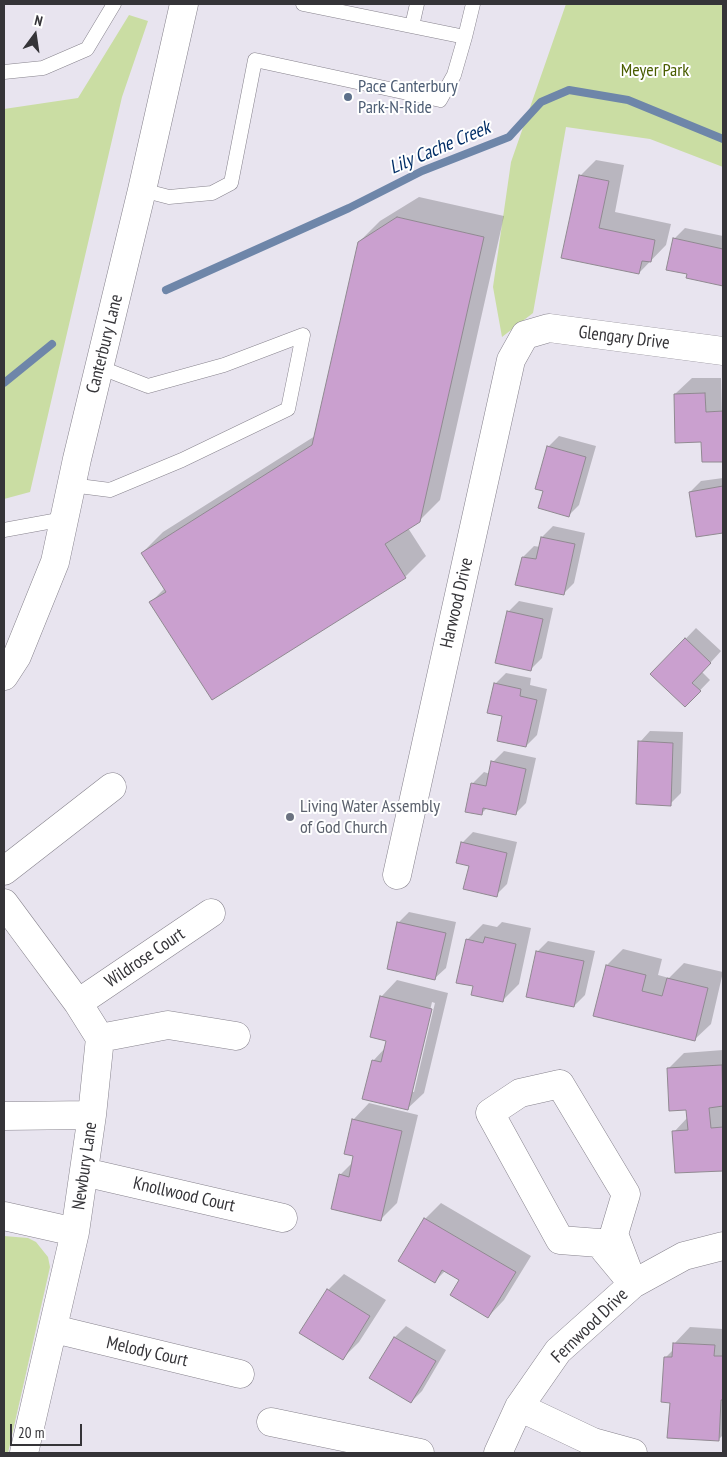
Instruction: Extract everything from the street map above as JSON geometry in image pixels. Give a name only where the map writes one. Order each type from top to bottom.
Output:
[{"type":"street","name":"Canterbury Lane","points":[[4,676],[17,656],[55,562],[71,485],[142,190],[184,4]]},
{"type":"street","name":"Glengary Drive","points":[[525,335],[549,328],[723,351]]},
{"type":"street","name":"Harwood Drive","points":[[396,875],[511,360],[525,335]]},
{"type":"street","points":[[4,871],[112,787]]},
{"type":"street","points":[[4,903],[78,1003],[100,1038],[168,1025],[236,1036]]},
{"type":"street","name":"Wildrose Court","points":[[78,1003],[211,914]]},
{"type":"street","name":"Newbury Lane","points":[[24,1453],[54,1330],[75,1232],[92,1115],[100,1038]]},
{"type":"street","points":[[560,1084],[626,1194],[614,1234],[633,1284],[599,1243],[560,1240],[490,1113],[520,1093],[560,1084]]},
{"type":"street","points":[[4,1116],[92,1115]]},
{"type":"street","name":"Knollwood Court","points":[[84,1172],[283,1218]]},
{"type":"street","points":[[4,1216],[75,1232]]},
{"type":"street","name":"Fernwood Drive","points":[[498,1453],[519,1407],[558,1351],[633,1284],[684,1256],[723,1246]]},
{"type":"street","name":"Melody Court","points":[[54,1330],[240,1374]]},
{"type":"street","points":[[519,1407],[593,1442],[633,1453]]},
{"type":"street","points":[[271,1422],[420,1453]]},
{"type":"lane","points":[[4,72],[43,68],[87,49],[114,4]]},
{"type":"lane","points":[[303,4],[320,5],[465,37]]},
{"type":"lane","points":[[412,26],[417,4]]},
{"type":"lane","points":[[142,190],[168,198],[212,193],[231,183],[255,60],[440,100],[454,75],[473,4]]},
{"type":"lane","points":[[71,485],[110,490],[182,460],[288,409],[303,335],[224,365],[148,386],[99,367]]},
{"type":"lane","points":[[4,530],[64,519]]},
{"type":"green space","name":"Meyer Park","points":[[566,4],[723,4],[723,167],[650,139],[566,127],[533,313],[502,337],[493,287],[511,162]]},
{"type":"green space","points":[[129,15],[148,21],[122,97],[30,492],[4,499],[4,109],[78,98]]},
{"type":"green space","points":[[4,1236],[28,1238],[36,1242],[48,1257],[50,1267],[8,1453],[4,1453]]},
{"type":"building","points":[[579,175],[609,181],[599,228],[655,240],[651,262],[642,261],[639,274],[561,258]]},
{"type":"building","points":[[397,217],[484,237],[420,522],[385,544],[406,578],[212,700],[149,602],[166,592],[141,553],[312,445],[358,242]]},
{"type":"building","points":[[673,238],[723,249],[723,286],[686,278],[687,274],[666,270]]},
{"type":"building","points":[[705,393],[706,412],[723,411],[723,462],[702,462],[701,442],[675,443],[674,394]]},
{"type":"building","points":[[547,446],[586,457],[569,517],[538,508],[543,491],[535,489]]},
{"type":"building","points":[[723,486],[723,533],[696,537],[689,492]]},
{"type":"building","points":[[541,537],[575,544],[564,595],[515,585],[522,557],[536,559]]},
{"type":"building","points":[[507,611],[543,619],[531,671],[495,663]]},
{"type":"building","points":[[685,638],[711,663],[692,683],[701,691],[685,707],[650,674]]},
{"type":"building","points":[[494,683],[521,689],[520,696],[537,700],[526,747],[497,741],[502,716],[487,713]]},
{"type":"building","points":[[638,741],[673,743],[671,806],[636,804]]},
{"type":"building","points":[[491,761],[526,769],[516,815],[483,808],[482,815],[465,812],[471,783],[486,786]]},
{"type":"building","points":[[461,842],[507,853],[497,897],[463,889],[469,866],[456,863]]},
{"type":"building","points":[[397,922],[446,933],[435,980],[387,969]]},
{"type":"building","points":[[485,937],[516,944],[503,1002],[471,995],[473,986],[456,983],[466,939],[483,943]]},
{"type":"building","points":[[536,951],[584,961],[574,1007],[526,997]]},
{"type":"building","points":[[606,965],[646,975],[642,991],[662,996],[667,978],[708,988],[695,1041],[593,1016]]},
{"type":"building","points":[[380,996],[432,1009],[408,1110],[362,1099],[372,1060],[381,1062],[386,1041],[370,1037]]},
{"type":"building","points":[[722,1065],[723,1106],[709,1108],[711,1128],[723,1127],[723,1171],[675,1173],[672,1131],[688,1130],[686,1110],[669,1111],[667,1068]]},
{"type":"building","points":[[352,1119],[402,1131],[381,1221],[331,1209],[339,1174],[349,1177],[353,1156],[344,1154]]},
{"type":"building","points":[[424,1218],[516,1272],[488,1318],[450,1295],[459,1280],[442,1270],[435,1283],[398,1261]]},
{"type":"building","points":[[327,1289],[370,1316],[343,1360],[299,1333]]},
{"type":"building","points":[[394,1337],[436,1361],[411,1403],[369,1378]]},
{"type":"building","points":[[673,1343],[715,1345],[714,1356],[723,1356],[723,1400],[721,1400],[719,1441],[667,1438],[670,1403],[661,1402],[664,1357],[672,1357]]},
{"type":"waterway","name":"Lily Cache Creek","points":[[166,290],[349,208],[422,171],[509,137],[541,102],[569,90],[628,100],[723,139]]},
{"type":"waterway","name":"Lily Cache Creek","points":[[4,383],[52,344]]},
{"type":"place","name":"Pace Canterbury Park-N-Ride","points":[[348,97]]},
{"type":"place","name":"Living Water Assembly of God Church","points":[[290,817]]}]
